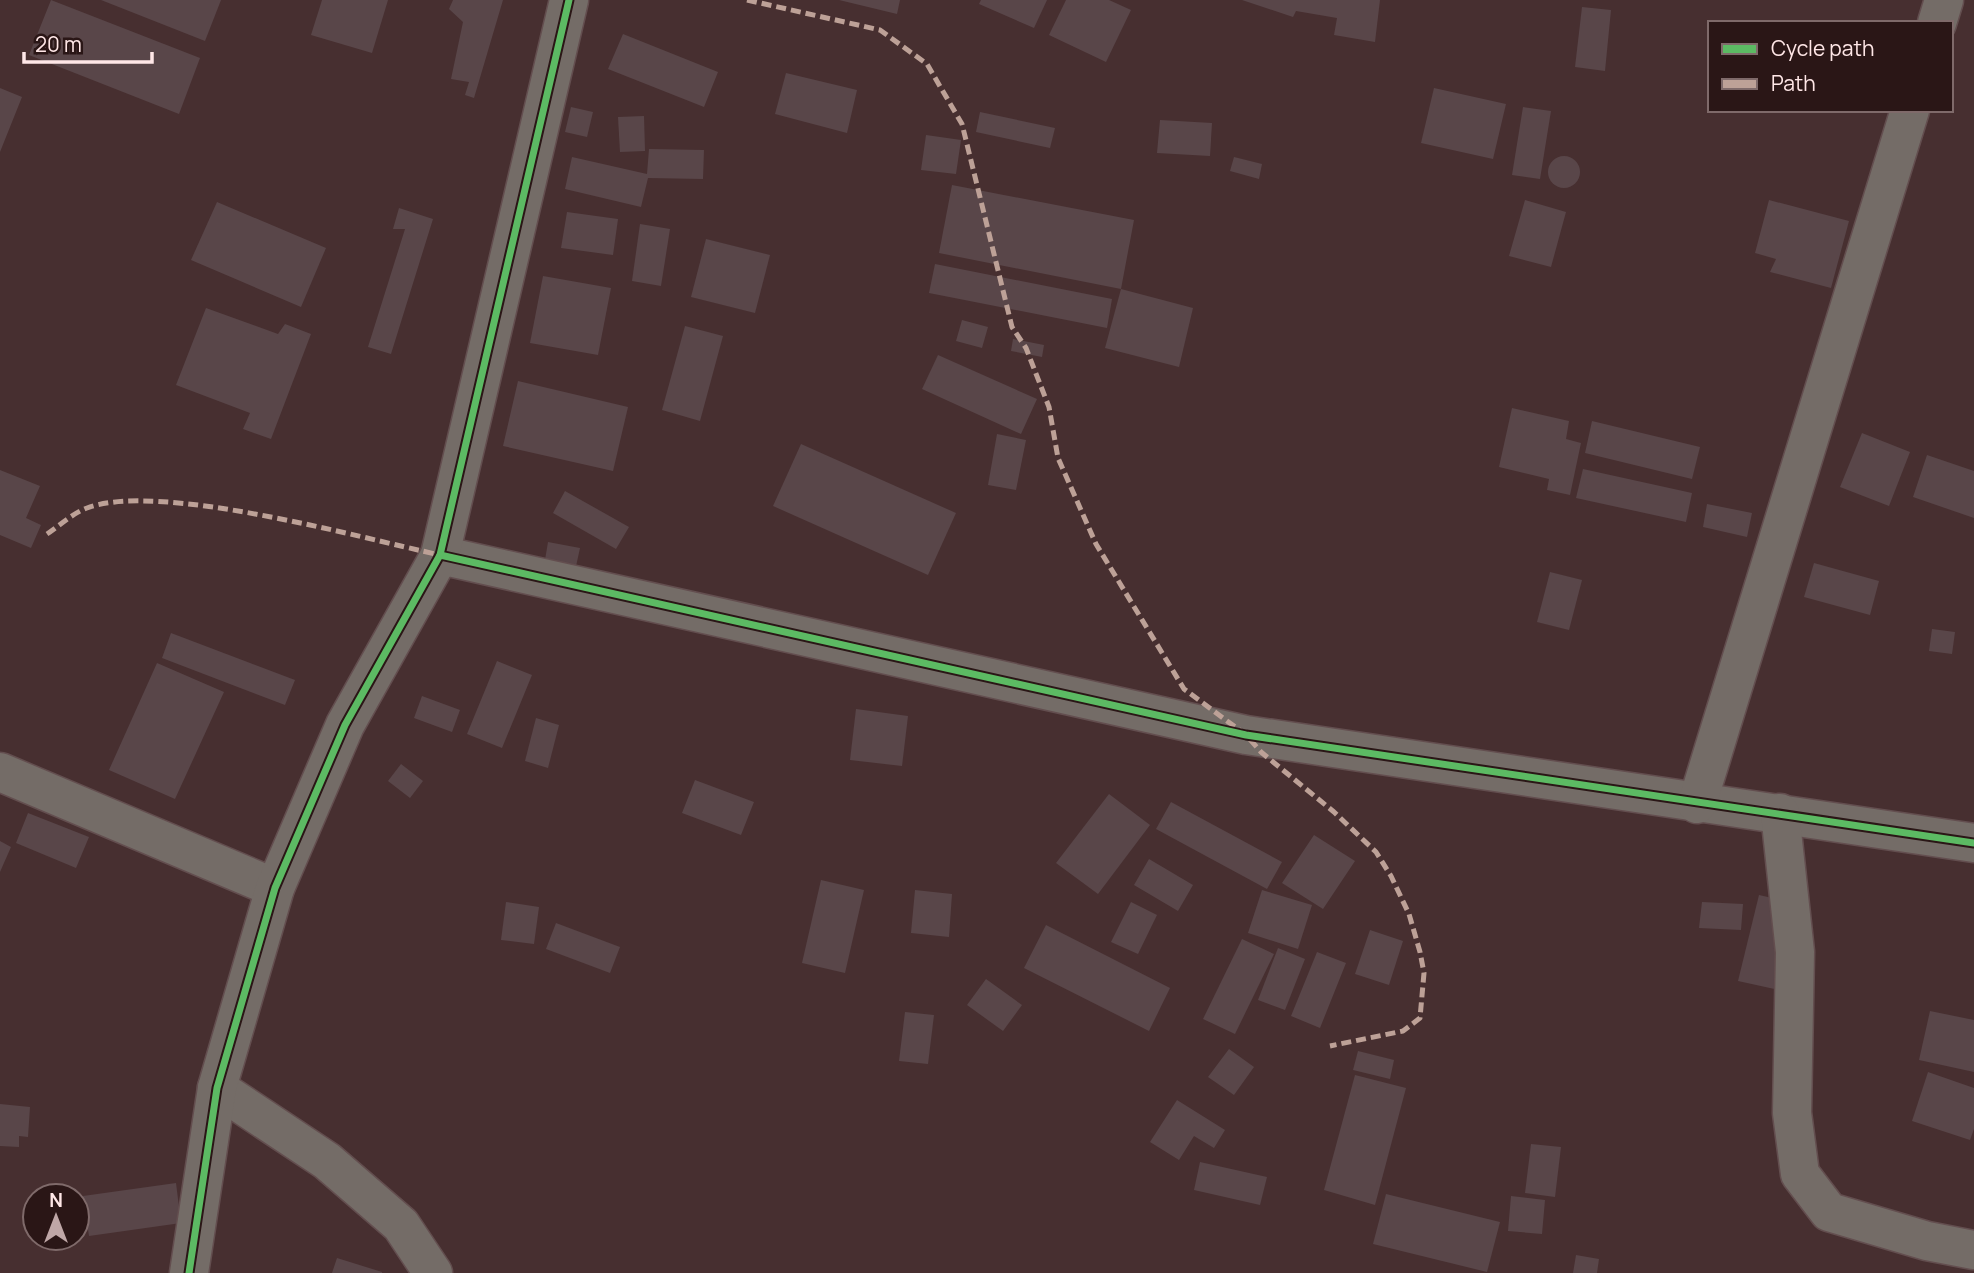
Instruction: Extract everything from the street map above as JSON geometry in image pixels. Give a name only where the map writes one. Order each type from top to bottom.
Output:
[{"type":"street","points":[[189,1273],[217,1088],[275,888],[345,725],[440,555],[569,0]]},
{"type":"street","points":[[1938,21],[1944,0]]},
{"type":"street","points":[[1697,804],[1909,112]]},
{"type":"street","points":[[440,555],[1246,734],[1697,804],[1780,813],[1974,843]]},
{"type":"street","points":[[0,772],[275,888]]},
{"type":"street","points":[[1780,813],[1795,952],[1792,1113],[1800,1174],[1829,1212],[1927,1241],[1974,1250]]},
{"type":"street","points":[[217,1088],[327,1161],[401,1225],[432,1273]]},
{"type":"building","points":[[51,0],[200,58],[179,114],[29,55]]},
{"type":"building","points":[[101,0],[221,0],[205,41]]},
{"type":"building","points":[[322,0],[388,0],[372,53],[311,35]]},
{"type":"building","points":[[453,0],[503,0],[474,98],[465,95],[469,82],[451,79],[463,22],[449,9]]},
{"type":"building","points":[[839,0],[900,0],[897,14]]},
{"type":"building","points":[[981,0],[1047,0],[1034,28],[979,4]]},
{"type":"building","points":[[1066,0],[1109,0],[1131,10],[1106,62],[1049,35]]},
{"type":"building","points":[[1242,0],[1380,0],[1375,42],[1334,35],[1337,18],[1296,11],[1293,17]]},
{"type":"building","points":[[1582,7],[1611,10],[1605,71],[1575,67]]},
{"type":"building","points":[[623,34],[718,72],[704,107],[608,69]]},
{"type":"building","points":[[786,73],[857,90],[847,133],[775,114]]},
{"type":"building","points":[[0,88],[22,97],[0,152]]},
{"type":"building","points":[[1434,88],[1506,104],[1493,159],[1421,143]]},
{"type":"building","points":[[571,107],[593,112],[587,137],[565,132]]},
{"type":"building","points":[[1523,107],[1551,111],[1540,179],[1512,175]]},
{"type":"building","points":[[980,112],[1055,128],[1050,148],[976,132]]},
{"type":"building","points":[[644,116],[645,151],[620,152],[618,117]]},
{"type":"building","points":[[1160,120],[1212,123],[1210,156],[1157,153]]},
{"type":"building","points":[[926,135],[961,140],[956,174],[921,170]]},
{"type":"building","points":[[649,149],[704,150],[703,179],[648,178],[641,207],[565,189],[572,157],[647,174]]},
{"type":"building","points":[[1564,156],[1576,160],[1580,172],[1576,184],[1564,188],[1552,184],[1548,172],[1552,160]]},
{"type":"building","points":[[1234,157],[1262,164],[1259,179],[1230,171]]},
{"type":"building","points":[[952,185],[1134,220],[1121,289],[939,253]]},
{"type":"building","points":[[1525,200],[1566,212],[1551,267],[1509,256]]},
{"type":"building","points":[[1769,200],[1849,221],[1831,288],[1770,272],[1776,259],[1755,253]]},
{"type":"building","points":[[217,202],[326,248],[301,307],[191,260]]},
{"type":"building","points":[[399,208],[433,219],[391,354],[368,347],[405,229],[393,229]]},
{"type":"building","points":[[567,212],[618,219],[613,255],[561,248]]},
{"type":"building","points":[[640,224],[670,229],[661,286],[632,281]]},
{"type":"building","points":[[706,239],[770,255],[755,313],[691,297]]},
{"type":"building","points":[[935,264],[1112,299],[1107,328],[929,293]]},
{"type":"building","points":[[543,276],[611,288],[598,355],[530,343]]},
{"type":"building","points":[[1121,289],[1193,308],[1179,367],[1105,348]]},
{"type":"building","points":[[206,308],[278,334],[285,324],[311,334],[271,439],[243,429],[250,413],[176,385]]},
{"type":"building","points":[[962,320],[988,327],[982,348],[956,341]]},
{"type":"building","points":[[685,326],[723,336],[700,421],[662,410]]},
{"type":"building","points":[[1013,339],[1044,345],[1042,357],[1011,351]]},
{"type":"building","points":[[938,355],[1037,399],[1021,434],[922,389]]},
{"type":"building","points":[[518,381],[628,407],[613,471],[503,446]]},
{"type":"building","points":[[1512,408],[1569,421],[1566,439],[1581,443],[1570,495],[1547,490],[1549,479],[1499,467]]},
{"type":"building","points":[[1592,421],[1700,447],[1692,479],[1585,453]]},
{"type":"building","points":[[1862,433],[1910,452],[1889,506],[1840,487]]},
{"type":"building","points":[[997,434],[1026,440],[1016,490],[988,485]]},
{"type":"building","points":[[801,444],[956,513],[928,575],[773,506]]},
{"type":"building","points":[[1927,455],[1974,471],[1974,518],[1913,497]]},
{"type":"building","points":[[1583,469],[1692,493],[1686,522],[1576,498]]},
{"type":"building","points":[[0,470],[40,486],[26,518],[41,525],[31,548],[0,535]]},
{"type":"building","points":[[565,491],[629,527],[616,549],[553,513]]},
{"type":"building","points":[[1707,504],[1752,513],[1747,537],[1703,527]]},
{"type":"building","points":[[548,542],[580,548],[575,571],[544,566]]},
{"type":"building","points":[[1814,563],[1879,581],[1870,615],[1804,597]]},
{"type":"building","points":[[1550,572],[1582,580],[1569,630],[1537,622]]},
{"type":"building","points":[[1932,629],[1955,632],[1952,654],[1929,651]]},
{"type":"building","points":[[171,633],[295,680],[285,705],[162,658]]},
{"type":"building","points":[[497,661],[532,675],[502,748],[467,734]]},
{"type":"building","points":[[157,663],[224,692],[175,799],[109,770]]},
{"type":"building","points":[[422,696],[460,710],[452,732],[414,718]]},
{"type":"building","points":[[856,709],[908,716],[902,766],[850,760]]},
{"type":"building","points":[[536,718],[559,725],[548,768],[525,761]]},
{"type":"building","points":[[401,764],[423,781],[410,798],[388,781]]},
{"type":"building","points":[[695,780],[754,802],[741,835],[682,813]]},
{"type":"building","points":[[1109,794],[1150,825],[1098,894],[1056,863]]},
{"type":"building","points":[[1171,802],[1282,862],[1267,889],[1156,829]]},
{"type":"building","points":[[28,813],[89,837],[76,868],[16,843]]},
{"type":"building","points":[[1314,835],[1355,861],[1323,909],[1282,883]]},
{"type":"building","points":[[0,841],[11,847],[0,872]]},
{"type":"building","points":[[1149,859],[1193,885],[1178,911],[1134,885]]},
{"type":"building","points":[[821,880],[864,890],[845,973],[802,963]]},
{"type":"building","points":[[915,890],[952,894],[949,937],[911,933]]},
{"type":"building","points":[[1262,890],[1312,905],[1298,949],[1248,933]]},
{"type":"building","points":[[1759,895],[1799,904],[1779,990],[1738,981]]},
{"type":"building","points":[[506,902],[539,907],[534,944],[501,940]]},
{"type":"building","points":[[1131,902],[1157,915],[1138,954],[1111,942]]},
{"type":"building","points":[[1702,902],[1743,904],[1741,930],[1699,928]]},
{"type":"building","points":[[556,923],[620,947],[610,973],[546,949]]},
{"type":"building","points":[[1046,925],[1170,988],[1149,1031],[1024,968]]},
{"type":"building","points":[[1370,930],[1403,941],[1389,985],[1355,974]]},
{"type":"building","points":[[1242,939],[1274,954],[1235,1034],[1203,1019]]},
{"type":"building","points":[[1278,948],[1305,959],[1285,1010],[1258,1000]]},
{"type":"building","points":[[1317,952],[1346,963],[1320,1028],[1291,1016]]},
{"type":"building","points":[[986,979],[1022,1005],[1003,1031],[967,1005]]},
{"type":"building","points":[[1930,1011],[1974,1020],[1974,1072],[1919,1060]]},
{"type":"building","points":[[905,1012],[934,1015],[928,1064],[899,1061]]},
{"type":"building","points":[[1229,1049],[1254,1067],[1234,1095],[1208,1077]]},
{"type":"building","points":[[1358,1051],[1394,1060],[1390,1079],[1353,1070]]},
{"type":"building","points":[[1928,1072],[1974,1088],[1974,1129],[1970,1140],[1912,1121]]},
{"type":"building","points":[[1355,1075],[1406,1088],[1375,1205],[1324,1190]]},
{"type":"building","points":[[1177,1100],[1225,1130],[1214,1148],[1194,1136],[1179,1160],[1150,1142]]},
{"type":"building","points":[[0,1104],[30,1107],[28,1137],[19,1136],[19,1147],[0,1146]]},
{"type":"building","points":[[1531,1144],[1561,1147],[1555,1197],[1525,1193]]},
{"type":"building","points":[[1200,1162],[1267,1177],[1260,1205],[1194,1190]]},
{"type":"building","points":[[176,1183],[181,1223],[91,1236],[91,1195]]},
{"type":"building","points":[[1386,1194],[1500,1222],[1487,1272],[1373,1244]]},
{"type":"building","points":[[1511,1196],[1545,1200],[1542,1234],[1508,1231]]},
{"type":"building","points":[[1576,1255],[1599,1259],[1597,1273],[1573,1273]]},
{"type":"building","points":[[337,1258],[382,1272],[382,1273],[332,1273]]},
{"type":"marked path","points":[[747,0],[880,30],[927,64],[962,124],[1012,327],[1026,348],[1049,407],[1058,458],[1096,544],[1184,689],[1246,735],[1261,752],[1334,812],[1376,852],[1391,876],[1409,914],[1420,952],[1424,973],[1420,1018],[1403,1031],[1330,1046]]},
{"type":"marked path","points":[[47,534],[87,508],[119,502],[161,502],[260,515],[440,555]]},
{"type":"cycle path","points":[[189,1273],[217,1088],[275,888],[345,725],[440,555],[569,0]]},
{"type":"cycle path","points":[[440,555],[1246,735],[1974,843]]}]
